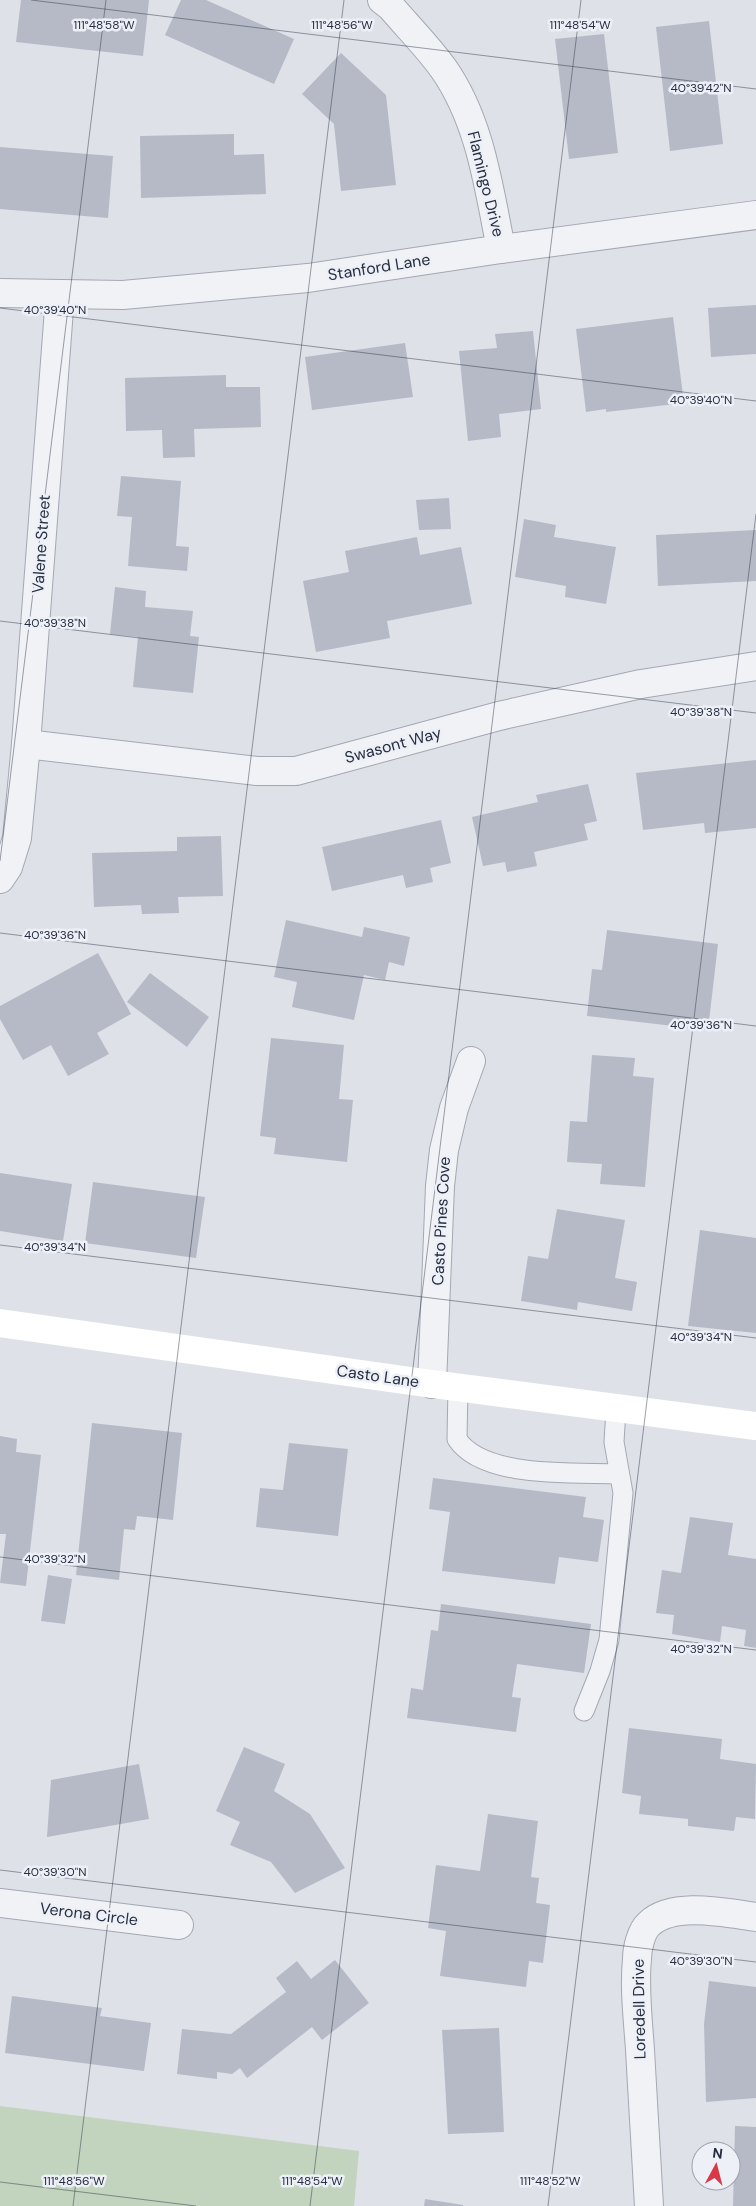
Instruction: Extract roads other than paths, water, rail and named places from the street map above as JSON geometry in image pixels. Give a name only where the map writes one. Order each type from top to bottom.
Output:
[{"type":"street","name":"Flamingo Drive","points":[[382,0],[391,7],[444,68],[467,112],[484,162],[501,249]]},
{"type":"street","name":"Stanford Lane","points":[[0,293],[60,296],[123,296],[308,278],[501,249],[756,215]]},
{"type":"street","name":"Valene Street","points":[[0,879],[8,867],[17,838],[26,744],[60,296]]},
{"type":"street","name":"Swasont Way","points":[[26,744],[257,771],[296,771],[499,716],[649,683],[756,666]]},
{"type":"street","name":"Casto Pines Cove","points":[[432,1384],[440,1186],[444,1150],[454,1108],[471,1061]]},
{"type":"street","name":"Casto Lane","points":[[0,1323],[432,1384],[756,1426]]},
{"type":"street","name":"Verona Circle","points":[[0,1903],[179,1925]]},
{"type":"street","name":"Loredell Drive","points":[[649,2206],[636,1998],[637,1959],[640,1940],[648,1924],[665,1915],[682,1911],[706,1911],[756,1916]]},
{"type":"lane","points":[[458,1387],[456,1439],[477,1457],[500,1465],[535,1471],[619,1474]]},
{"type":"lane","points":[[584,1711],[600,1671],[609,1640],[623,1493],[614,1442],[616,1409]]}]
